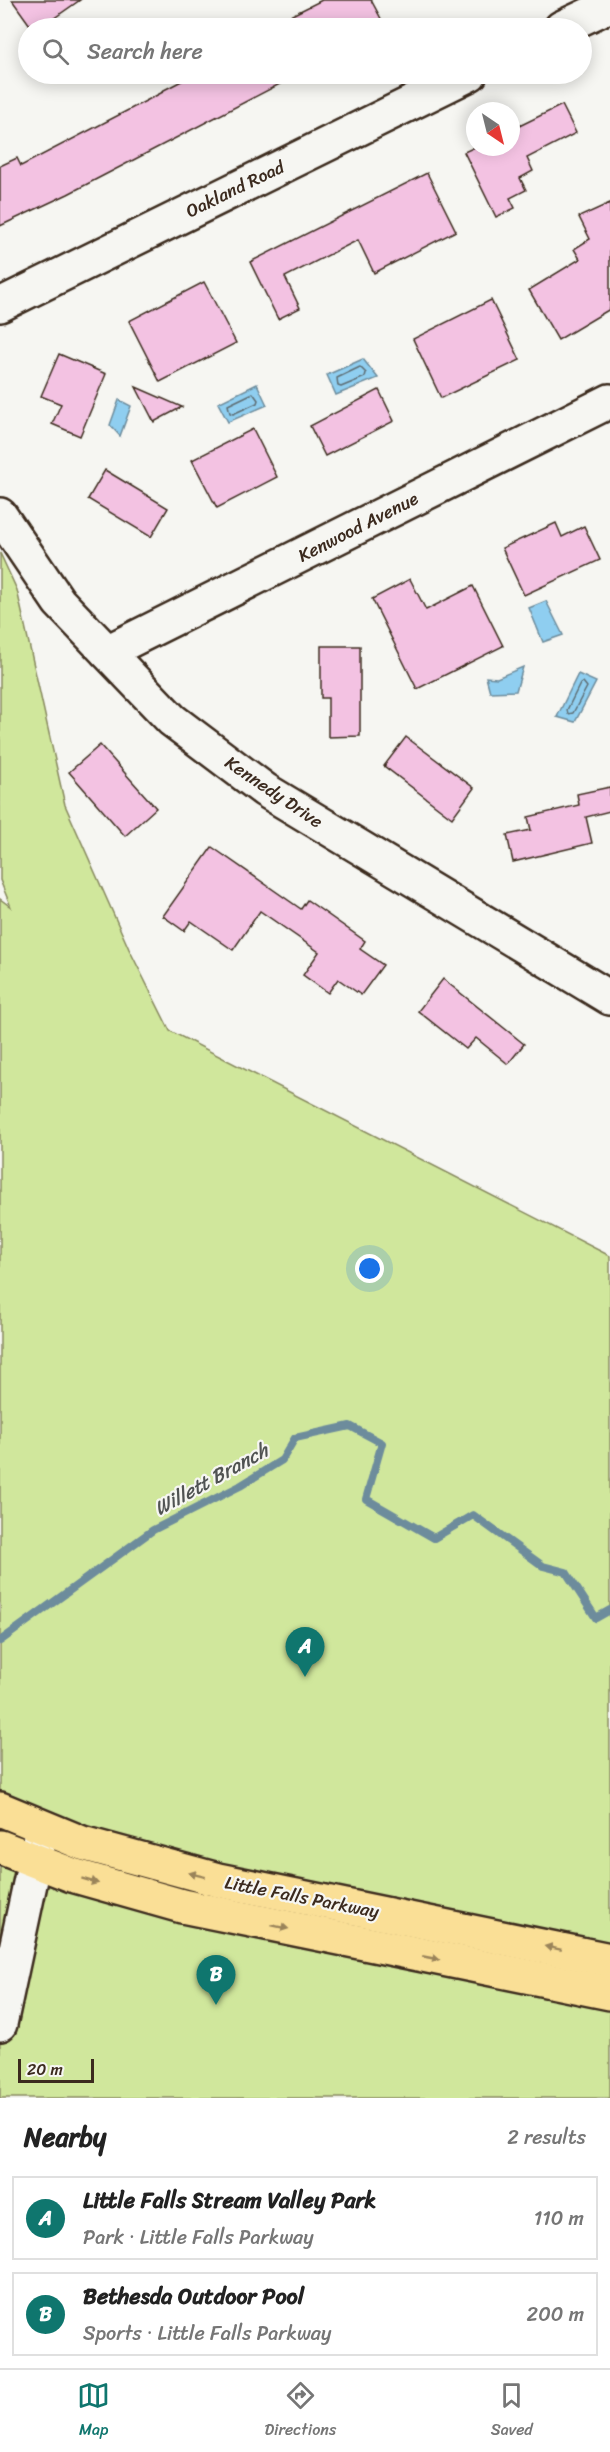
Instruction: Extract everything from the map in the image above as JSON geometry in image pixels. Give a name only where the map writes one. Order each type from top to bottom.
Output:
[{"type":"main road","name":"Little Falls Parkway","points":[[0,1809],[81,1843],[218,1880],[610,1959]]},
{"type":"main road","name":"Little Falls Parkway","points":[[0,1847],[35,1862],[126,1892],[182,1906],[610,1994]]},
{"type":"street","points":[[581,18],[610,4]]},
{"type":"street","name":"Oakland Road","points":[[0,305],[450,84]]},
{"type":"street","name":"Kenwood Avenue","points":[[107,652],[610,401]]},
{"type":"street","name":"Kennedy Drive","points":[[0,515],[59,602],[172,720],[265,790],[606,986]]},
{"type":"street","points":[[0,2024],[42,1828]]},
{"type":"green space","points":[[0,553],[17,590],[65,805],[129,949],[170,1031],[610,1256],[610,2098],[0,2098],[0,899],[11,907],[0,880]]},
{"type":"water","points":[[363,359],[378,378],[336,395],[327,375]]},
{"type":"water","points":[[257,384],[267,405],[228,422],[218,403]]},
{"type":"water","points":[[119,400],[131,406],[120,436],[110,425]]},
{"type":"water","points":[[546,601],[563,635],[543,642],[529,608]]},
{"type":"water","points":[[523,667],[516,691],[490,692],[486,677],[497,678]]},
{"type":"water","points":[[578,674],[596,682],[575,722],[557,717]]},
{"type":"building","points":[[12,0],[80,0],[54,18],[25,18]]},
{"type":"building","points":[[322,0],[371,0],[381,18],[286,18]]},
{"type":"building","points":[[176,84],[280,84],[68,194],[0,226],[0,166],[17,158],[21,166]]},
{"type":"building","points":[[562,105],[576,133],[527,158],[533,171],[520,178],[526,190],[510,198],[515,208],[496,217],[464,152],[466,151],[466,156],[520,156],[520,126]]},
{"type":"building","points":[[427,173],[456,231],[374,273],[358,240],[285,277],[300,308],[278,319],[250,262]]},
{"type":"building","points":[[610,203],[610,309],[558,340],[529,290],[580,259],[574,249],[590,239],[579,217]]},
{"type":"building","points":[[204,282],[236,343],[160,382],[129,321]]},
{"type":"building","points":[[491,300],[520,360],[441,398],[413,339]]},
{"type":"building","points":[[59,354],[106,374],[80,436],[52,424],[61,404],[41,396]]},
{"type":"building","points":[[136,387],[182,407],[154,422]]},
{"type":"building","points":[[379,390],[394,421],[325,456],[310,426]]},
{"type":"building","points":[[253,429],[277,477],[217,508],[192,460]]},
{"type":"building","points":[[105,470],[168,508],[151,537],[88,499]]},
{"type":"building","points":[[556,523],[562,537],[584,526],[600,560],[524,595],[502,548]]},
{"type":"building","points":[[410,579],[426,610],[473,586],[503,646],[417,689],[372,599]]},
{"type":"building","points":[[321,646],[360,646],[360,736],[328,737],[328,698],[321,698]]},
{"type":"building","points":[[406,737],[474,788],[452,818],[384,766]]},
{"type":"building","points":[[100,745],[156,808],[125,836],[69,772]]},
{"type":"building","points":[[610,787],[610,811],[586,817],[592,843],[513,862],[507,835],[531,830],[528,817],[579,805],[577,794]]},
{"type":"building","points":[[212,847],[301,909],[307,900],[365,941],[360,949],[383,965],[361,995],[338,979],[328,993],[303,975],[319,952],[260,911],[233,950],[191,921],[184,931],[163,916]]},
{"type":"building","points":[[443,979],[524,1044],[508,1064],[476,1038],[466,1049],[418,1011]]},
{"type":"waterway","name":"Willett Branch","points":[[0,1641],[153,1530],[240,1486],[282,1460],[295,1438],[350,1426],[382,1443],[366,1499],[434,1538],[473,1515],[543,1566],[566,1572],[596,1618],[610,1610]]},
{"type":"place","name":"Little Falls Stream Valley Park","points":[[305,1677]]},
{"type":"place","name":"Bethesda Outdoor Pool","points":[[216,2005]]}]
